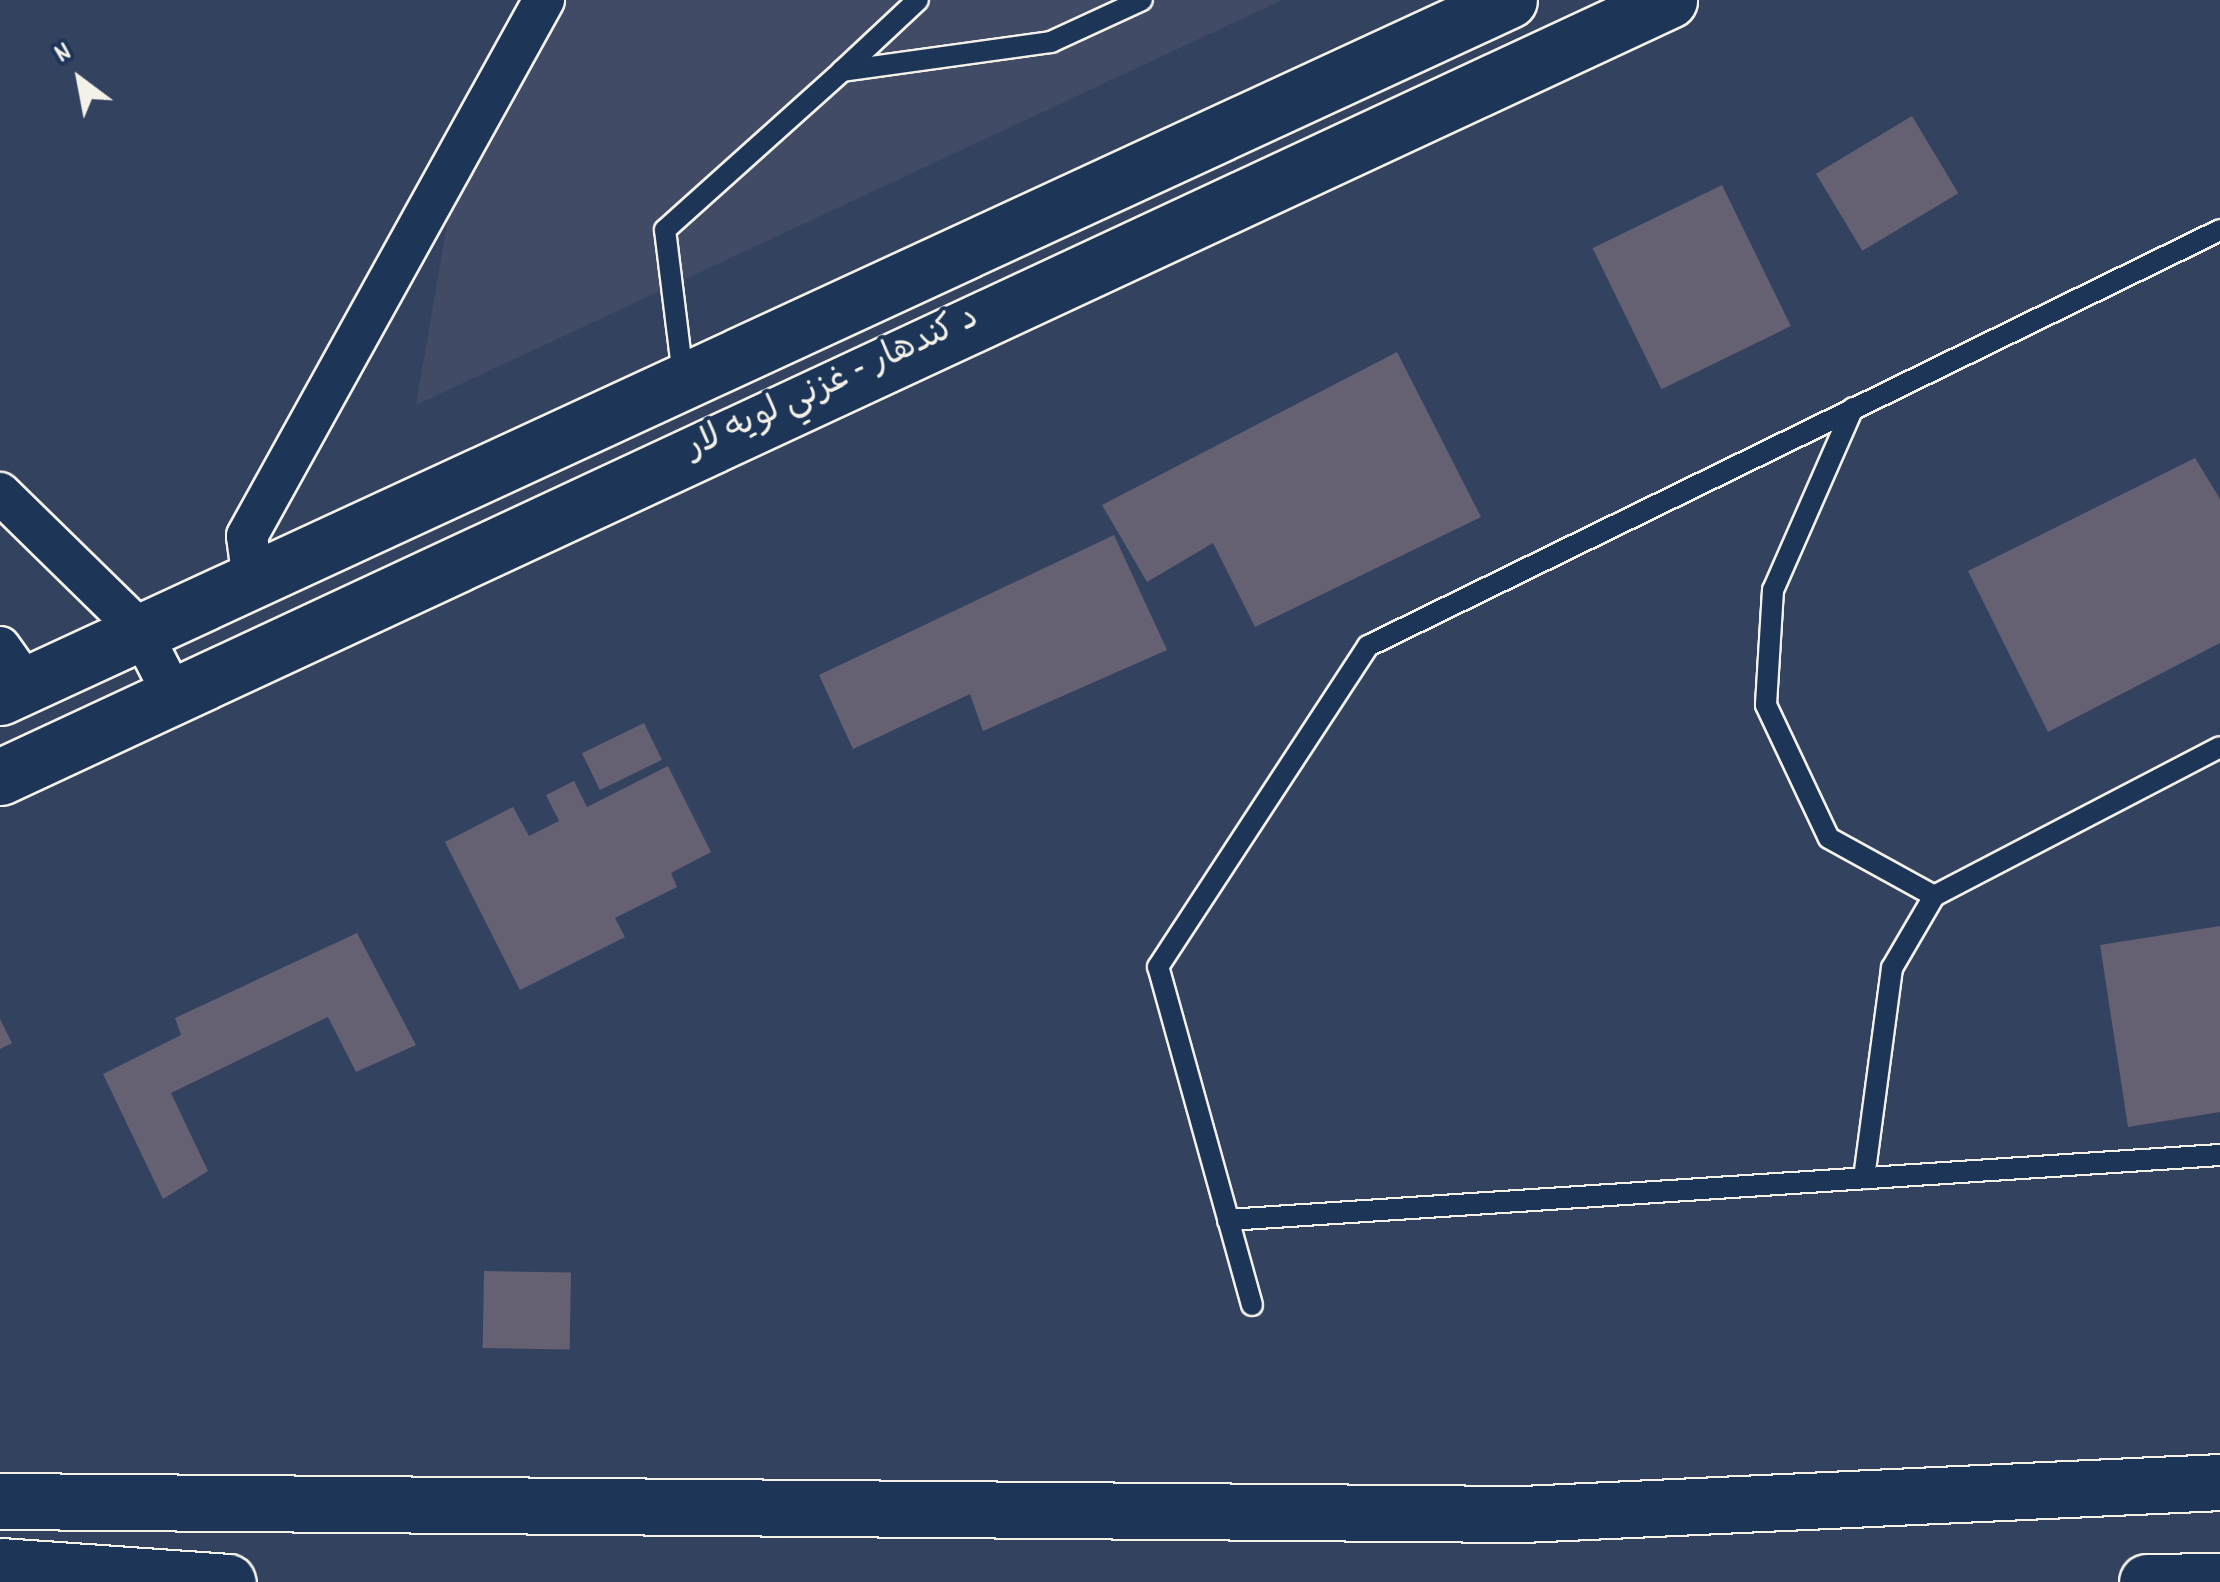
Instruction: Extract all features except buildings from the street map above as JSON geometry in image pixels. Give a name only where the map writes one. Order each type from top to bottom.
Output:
[{"type":"main road","name":"د کندهار - غزني لويه لار","points":[[9,676],[140,630],[684,388],[1509,0]]},
{"type":"main road","name":"د کندهار - غزني لويه لار","points":[[0,777],[175,698],[591,495],[1670,0]]},
{"type":"main road","points":[[0,1501],[1522,1514],[2220,1482]]},
{"type":"main road","points":[[0,1566],[227,1582]]},
{"type":"main road","points":[[2147,1582],[2220,1580]]},
{"type":"street","points":[[253,580],[247,536],[544,0]]},
{"type":"street","points":[[0,492],[140,630],[175,698]]},
{"type":"lane","points":[[684,388],[665,230],[918,0]]},
{"type":"lane","points":[[842,72],[1051,42],[1142,0]]},
{"type":"lane","points":[[1252,1305],[1158,966],[1368,646],[2220,230]]},
{"type":"lane","points":[[1854,408],[1773,590],[1766,705],[1829,838],[1934,896]]},
{"type":"lane","points":[[1864,1178],[1892,968],[1934,896],[2158,771],[2220,747]]},
{"type":"lane","points":[[1228,1220],[2220,1155]]},
{"type":"shaded area","points":[[568,0],[1282,0],[416,405],[450,206]]}]
